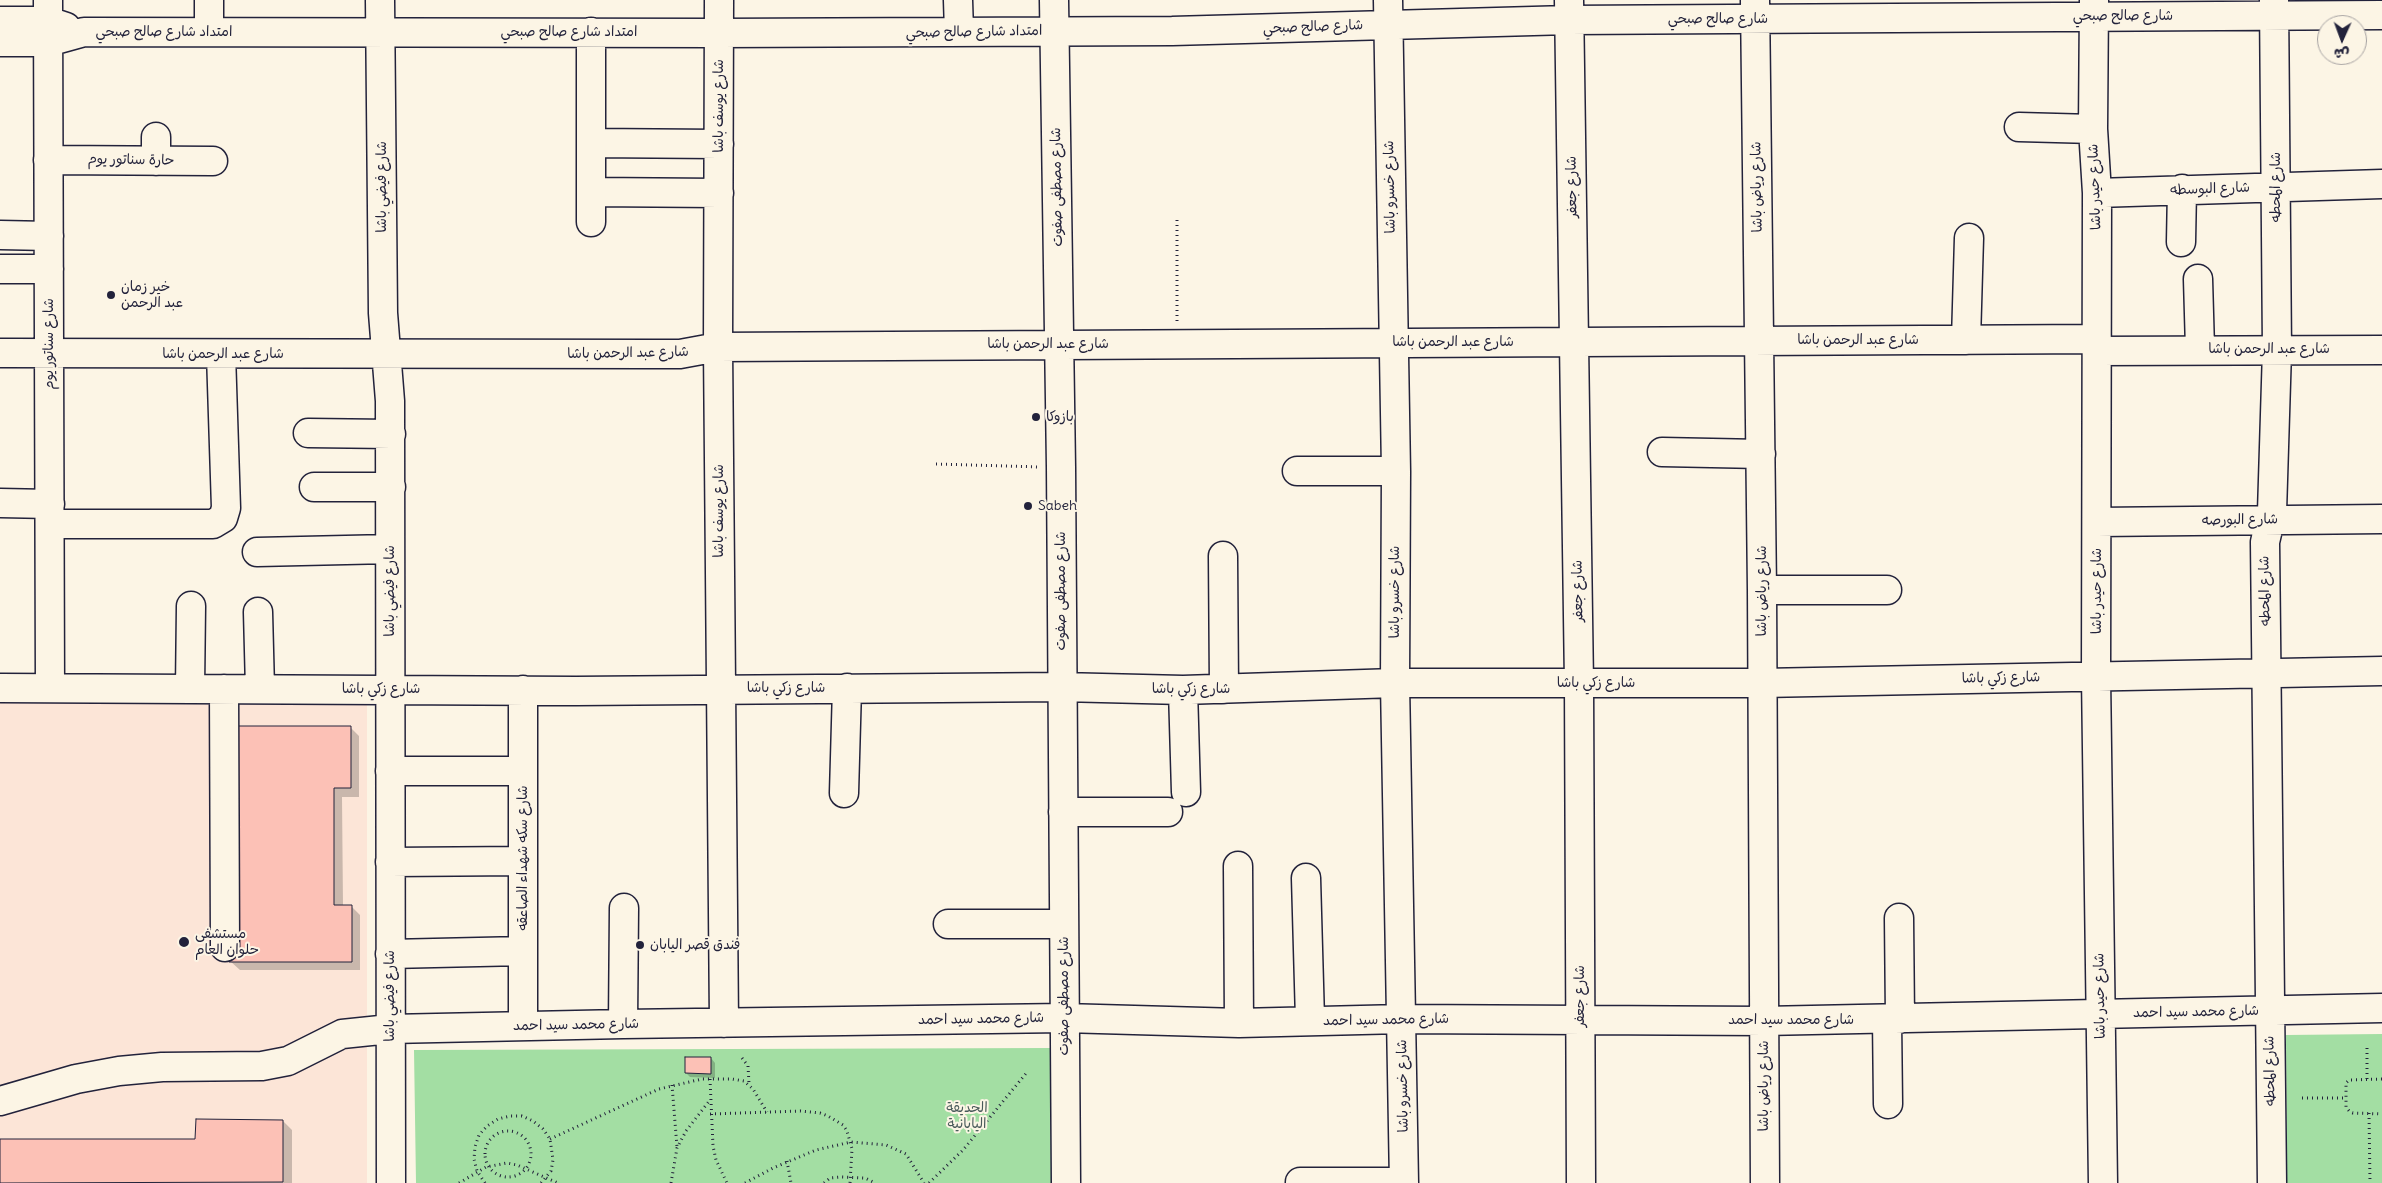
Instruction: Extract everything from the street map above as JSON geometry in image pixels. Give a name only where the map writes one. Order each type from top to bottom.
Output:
[{"type":"street","points":[[209,0],[209,32]]},
{"type":"street","name":"شارع فيضي باشا","points":[[380,0],[383,313],[390,434],[391,1183]]},
{"type":"street","name":"شارع يوسف باشا","points":[[719,0],[718,347],[724,1022]]},
{"type":"street","points":[[958,0],[959,32]]},
{"type":"street","name":"شارع مصطفى صفوت","points":[[1054,0],[1061,467],[1061,687],[1066,1183]]},
{"type":"street","name":"شارع صالح صبحي","points":[[1054,30],[1172,31],[1388,12],[1569,10],[2274,7],[2382,16]]},
{"type":"street","name":"شارع المحطه","points":[[2272,1183],[2265,542],[2270,520],[2277,350],[2274,7]]},
{"type":"street","name":"شارع حيدر باشا","points":[[2094,8],[2093,129],[2098,193],[2096,676],[2103,1183]]},
{"type":"street","name":"شارع رياض باشا","points":[[1755,9],[1761,454],[1765,1183]]},
{"type":"street","name":"شارع جعفر","points":[[1569,10],[1579,683],[1581,1183]]},
{"type":"street","name":"شارع خسرو باشا","points":[[1388,12],[1392,342],[1396,471],[1395,683],[1404,1182]]},
{"type":"street","name":"امتداد شارع صالح صبحي","points":[[0,21],[48,21],[84,32],[720,33],[1054,30]]},
{"type":"street","name":"امتداد شارع صالح صبحي","points":[[0,42],[48,21]]},
{"type":"street","name":"شارع سناتور يوم","points":[[48,21],[50,688]]},
{"type":"street","points":[[591,32],[591,222]]},
{"type":"street","points":[[2018,127],[2093,129]]},
{"type":"street","points":[[591,143],[719,144]]},
{"type":"street","name":"حارة سناتور يوم","points":[[48,160],[156,149],[214,161]]},
{"type":"street","name":"شارع البوسطه","points":[[2098,193],[2382,184]]},
{"type":"street","points":[[2181,242],[2182,189]]},
{"type":"street","points":[[591,192],[719,193]]},
{"type":"street","points":[[0,235],[49,236]]},
{"type":"street","points":[[1966,340],[1969,238]]},
{"type":"street","points":[[0,269],[49,269]]},
{"type":"street","points":[[2198,279],[2200,349]]},
{"type":"street","name":"شارع عبد الرحمن باشا","points":[[0,353],[670,354],[718,347],[1966,340],[2200,349],[2382,350]]},
{"type":"street","points":[[0,503],[50,514],[213,524],[223,518],[226,508],[221,354]]},
{"type":"street","points":[[308,433],[390,434]]},
{"type":"street","points":[[1662,452],[1761,454]]},
{"type":"street","points":[[1297,471],[1396,471]]},
{"type":"street","points":[[314,487],[390,487]]},
{"type":"street","name":"شارع البورصه","points":[[2097,522],[2382,519]]},
{"type":"street","points":[[257,552],[390,549]]},
{"type":"street","points":[[1223,556],[1224,689]]},
{"type":"street","points":[[1762,590],[1886,590]]},
{"type":"street","points":[[190,689],[192,606]]},
{"type":"street","points":[[258,612],[260,689]]},
{"type":"street","name":"شارع زكي باشا","points":[[0,688],[523,690],[1061,687],[1183,690],[1395,683],[1762,683],[2382,671]]},
{"type":"street","points":[[844,794],[847,688]]},
{"type":"street","points":[[224,689],[225,946]]},
{"type":"street","name":"شارع سكه شهداء الصاعقه","points":[[523,690],[523,1026]]},
{"type":"street","points":[[1183,690],[1186,792]]},
{"type":"street","points":[[390,771],[523,771]]},
{"type":"street","points":[[1063,812],[1168,812]]},
{"type":"street","points":[[390,862],[523,861]]},
{"type":"street","points":[[1238,866],[1239,1023]]},
{"type":"street","points":[[1306,878],[1310,1020]]},
{"type":"street","points":[[623,1024],[624,908]]},
{"type":"street","points":[[1888,1104],[1899,918]]},
{"type":"street","points":[[948,924],[1064,924]]},
{"type":"street","points":[[390,954],[523,951]]},
{"type":"street","name":"شارع محمد سيد احمد","points":[[0,1101],[76,1079],[119,1071],[162,1067],[262,1066],[288,1061],[342,1034],[390,1029],[724,1022],[1064,1018],[1239,1023],[1402,1019],[1764,1021],[2382,1008]]},
{"type":"street","points":[[1300,1182],[1404,1182]]},
{"type":"path","points":[[1178,220],[1178,344]]},
{"type":"path","points":[[936,464],[1061,467]]},
{"type":"path","points":[[2367,1046],[2367,1079]]},
{"type":"path","points":[[742,1058],[748,1066],[749,1084],[767,1112]]},
{"type":"path","points":[[929,1183],[963,1150],[1028,1071]]},
{"type":"path","points":[[550,1139],[672,1085],[710,1079],[738,1080],[749,1084]]},
{"type":"path","points":[[710,1079],[710,1114],[716,1160],[727,1183]]},
{"type":"path","points":[[2382,1079],[2349,1080],[2346,1083],[2346,1107],[2350,1112],[2382,1114]]},
{"type":"path","points":[[671,1183],[677,1148],[672,1085]]},
{"type":"path","points":[[2302,1098],[2346,1098]]},
{"type":"path","points":[[677,1148],[686,1131],[710,1100]]},
{"type":"path","points":[[710,1114],[820,1113],[843,1126],[851,1142],[850,1183]]},
{"type":"path","points":[[2369,1113],[2370,1183]]},
{"type":"path","points":[[485,1183],[477,1171],[474,1159],[479,1135],[487,1126],[498,1119],[510,1116],[522,1116],[533,1121],[543,1129],[550,1139],[553,1160],[546,1178],[541,1183]]},
{"type":"path","points":[[510,1132],[521,1136],[529,1146],[530,1157],[526,1169],[517,1175],[506,1177],[496,1173],[488,1166],[485,1154],[489,1142],[498,1134],[510,1132]]},
{"type":"path","points":[[745,1183],[787,1161],[816,1150],[851,1142],[886,1145],[906,1154],[924,1183]]},
{"type":"path","points":[[787,1161],[792,1183]]},
{"type":"path","points":[[459,1183],[488,1166],[507,1163],[558,1183]]},
{"type":"path","points":[[824,1183],[834,1177],[851,1176],[865,1178],[875,1183]]},
{"type":"shaded area","name":"مستشفى حلوان العام","points":[[0,700],[367,701],[367,1183],[0,1183]]},
{"type":"green space","points":[[2382,1034],[2382,1183],[2287,1183],[2286,1035]]},
{"type":"green space","name":"الحديقة اليابانية","points":[[1050,1048],[1051,1183],[416,1183],[414,1050]]},
{"type":"building","points":[[229,726],[351,726],[351,788],[334,788],[334,905],[352,905],[352,962],[229,962]]},
{"type":"building","points":[[685,1057],[711,1057],[711,1074],[685,1073]]},
{"type":"building","points":[[196,1119],[283,1120],[283,1182],[0,1183],[0,1139],[195,1139]]},
{"type":"place","name":"خير زمان عبد الرحمن","points":[[111,295]]},
{"type":"place","name":"بازوكا","points":[[1036,417]]},
{"type":"place","name":"Sabeh","points":[[1028,506]]},
{"type":"place","name":"مستشفى حلوان العام","points":[[184,942]]},
{"type":"place","name":"فندق قصر اليابان","points":[[640,945]]}]
